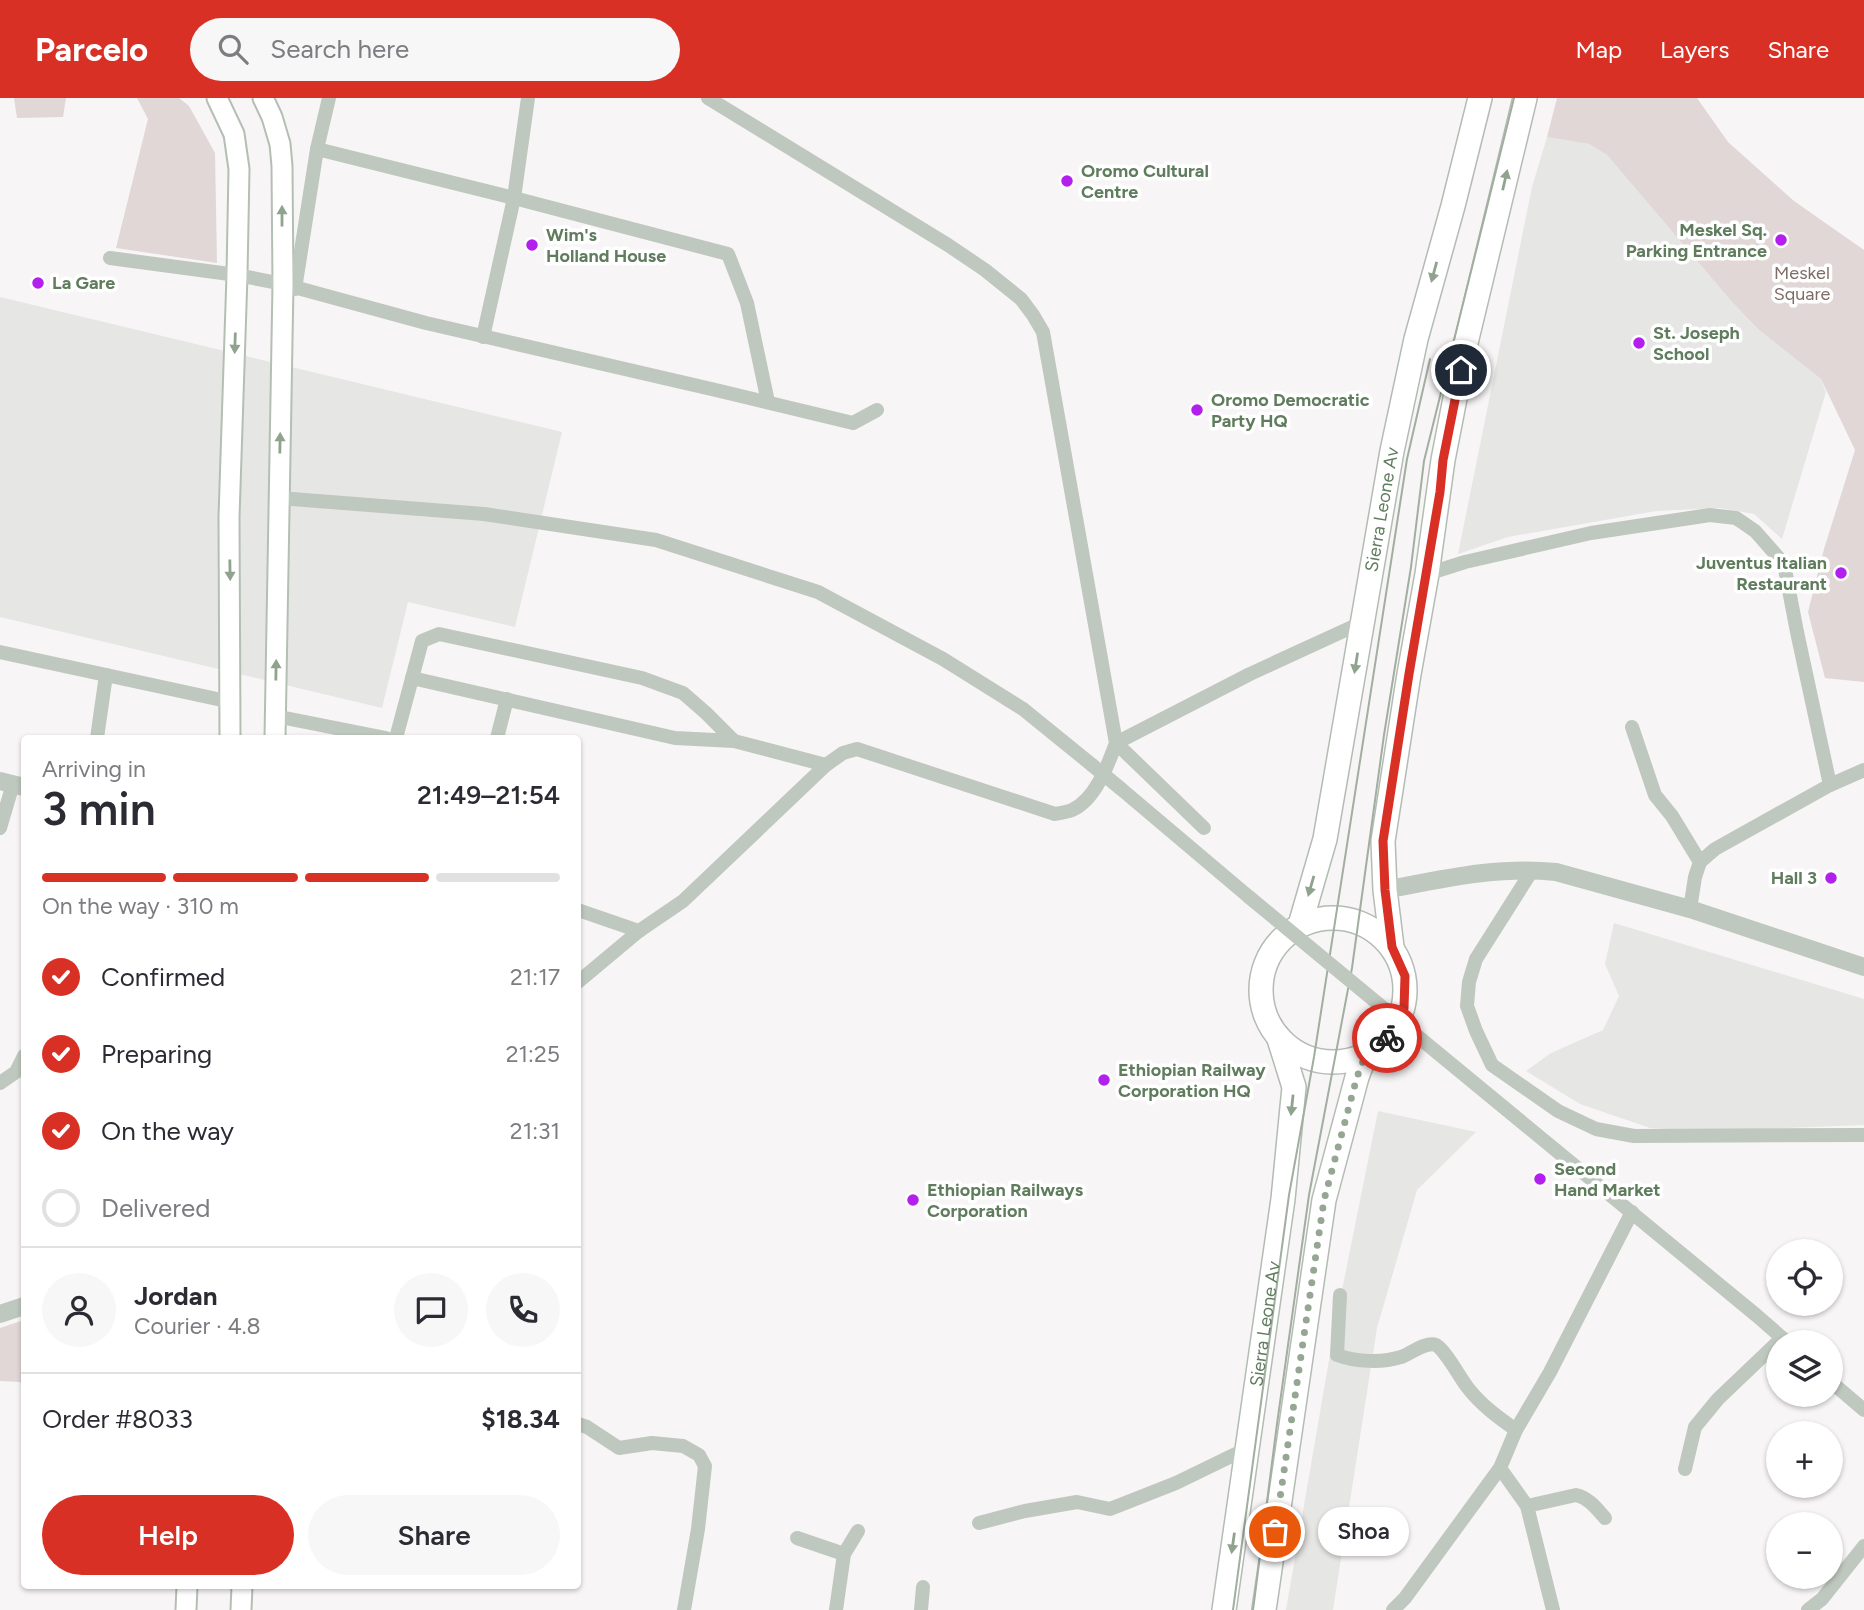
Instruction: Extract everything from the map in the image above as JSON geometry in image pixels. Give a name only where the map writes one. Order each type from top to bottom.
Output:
[{"type":"main road","points":[[217,98],[234,134],[239,169],[229,517],[230,735]]},
{"type":"main road","points":[[263,98],[272,117],[279,144],[289,286],[279,498],[275,735]]},
{"type":"main road","name":"Sierra Leone Av","points":[[1300,925],[1325,839],[1392,451],[1413,351],[1480,98]]},
{"type":"main road","points":[[1392,947],[1374,929],[1350,919],[1324,917],[1300,925],[1278,941],[1264,964],[1259,990],[1265,1017],[1279,1040],[1297,1054],[1319,1062],[1342,1062],[1365,1056],[1390,1036],[1404,1008],[1405,976],[1392,947],[1385,890],[1383,841],[1443,460],[1465,347],[1525,98]]},
{"type":"main road","name":"Sierra Leone Av","points":[[1224,1610],[1283,1199],[1294,1087],[1279,1040]]},
{"type":"main road","points":[[1264,1610],[1324,1200],[1365,1056]]},
{"type":"main road","points":[[186,1610],[187,1589]]},
{"type":"main road","points":[[241,1610],[242,1589]]},
{"type":"street","points":[[289,286],[329,98]]},
{"type":"street","points":[[483,337],[514,198],[528,98]]},
{"type":"street","points":[[581,979],[639,931],[683,901],[826,765],[843,753],[857,749],[1055,814],[1073,810],[1085,800],[1105,775],[1116,743],[1043,332],[1034,315],[1007,286],[948,245],[708,98]]},
{"type":"street","points":[[317,149],[728,254],[747,303],[768,402]]},
{"type":"street","points":[[110,258],[237,275],[289,286],[483,337],[853,423],[877,410]]},
{"type":"street","points":[[279,498],[484,514],[656,540],[818,592],[943,659],[1023,709],[1093,765],[1773,1330]]},
{"type":"street","points":[[1427,574],[1465,562],[1591,533],[1710,515],[1736,518],[1755,531],[1784,564],[1830,785]]},
{"type":"street","points":[[1116,743],[1250,674],[1363,622]]},
{"type":"street","points":[[397,735],[422,641],[439,634],[642,678],[683,693],[734,741]]},
{"type":"street","points":[[0,652],[231,702]]},
{"type":"street","points":[[96,735],[106,675]]},
{"type":"street","points":[[412,678],[676,738],[734,741],[826,765]]},
{"type":"street","points":[[498,735],[507,699]]},
{"type":"street","points":[[275,716],[371,735]]},
{"type":"street","points":[[1632,727],[1655,795],[1672,816],[1700,862]]},
{"type":"street","points":[[1116,743],[1204,828]]},
{"type":"street","points":[[1690,909],[1700,862],[1715,849],[1830,785],[1864,770]]},
{"type":"street","points":[[0,828],[12,784]]},
{"type":"street","points":[[1533,869],[1476,959],[1469,982],[1468,1006],[1492,1065],[1558,1111],[1596,1129],[1634,1136],[1864,1135]]},
{"type":"street","points":[[1385,890],[1489,871],[1533,869],[1556,872],[1690,909],[1864,967]]},
{"type":"street","points":[[581,911],[639,931]]},
{"type":"street","points":[[0,1083],[16,1072],[21,1062]]},
{"type":"street","points":[[1393,1610],[1405,1598],[1500,1468],[1516,1430],[1550,1372],[1632,1212]]},
{"type":"street","points":[[1340,1295],[1337,1355],[1349,1360],[1380,1360],[1400,1357],[1430,1344],[1437,1346],[1476,1397],[1516,1430]]},
{"type":"street","points":[[0,1314],[21,1307]]},
{"type":"street","points":[[1685,1469],[1695,1427],[1718,1399],[1766,1357]]},
{"type":"street","points":[[1843,1392],[1864,1410]]},
{"type":"street","points":[[581,1425],[619,1448],[652,1443],[683,1446],[699,1455],[705,1466],[698,1529],[684,1610]]},
{"type":"street","points":[[979,1523],[1077,1502],[1110,1509],[1176,1483],[1246,1449]]},
{"type":"street","points":[[1500,1468],[1527,1506],[1553,1610]]},
{"type":"street","points":[[1527,1506],[1576,1495],[1590,1502],[1605,1518]]},
{"type":"street","points":[[836,1610],[844,1554],[858,1531]]},
{"type":"street","points":[[797,1538],[844,1554]]},
{"type":"street","points":[[1808,1610],[1826,1604],[1864,1546]]},
{"type":"street","points":[[921,1610],[923,1587]]},
{"type":"shaded area","name":"St. Joseph School","points":[[1547,137],[1589,144],[1607,155],[1732,302],[1759,330],[1821,379],[1826,392],[1782,539],[1754,514],[1720,508],[1656,511],[1508,537],[1458,554],[1532,187]]},
{"type":"shaded area","points":[[0,297],[562,432],[515,627],[408,602],[382,708],[0,617]]},
{"type":"shaded area","points":[[1614,923],[1864,999],[1864,1125],[1707,1131],[1650,1128],[1580,1104],[1526,1071],[1551,1053],[1603,1030],[1619,996],[1605,964]]},
{"type":"shaded area","points":[[1378,1111],[1476,1132],[1417,1190],[1377,1328],[1333,1610],[1286,1610],[1335,1325]]},
{"type":"green space","points":[[14,98],[66,98],[63,117],[17,118]]},
{"type":"green space","points":[[137,98],[179,98],[189,106],[215,153],[217,263],[116,248],[148,119]]},
{"type":"green space","name":"Meskel Square","points":[[1557,98],[1697,98],[1728,142],[1794,201],[1864,250],[1864,682],[1825,678],[1808,612],[1824,549],[1855,450],[1821,379],[1759,330],[1732,302],[1607,155],[1589,144],[1547,137]]},
{"type":"green space","points":[[21,1321],[21,1383],[0,1381],[0,1328]]},
{"type":"tram line","points":[[1253,1610],[1309,1195],[1352,968],[1424,461],[1514,98]]},
{"type":"tram line","points":[[1233,1610],[1289,1195],[1314,1057],[1407,459],[1430,359]]},
{"type":"way so far","points":[[1275,1532],[1324,1200],[1365,1056],[1387,1038]]},
{"type":"place","name":"Oromo Cultural Centre","points":[[1067,181]]},
{"type":"place","name":"Meskel Sq. Parking Entrance","points":[[1781,240]]},
{"type":"place","name":"Wim's Holland House","points":[[532,245]]},
{"type":"place","name":"La Gare","points":[[38,283]]},
{"type":"place","name":"St. Joseph School","points":[[1639,343]]},
{"type":"place","name":"Oromo Democratic Party HQ","points":[[1197,410]]},
{"type":"place","name":"Juventus Italian Restaurant","points":[[1841,573]]},
{"type":"place","name":"Hall 3","points":[[1831,878]]},
{"type":"place","name":"Ethiopian Railway Corporation HQ","points":[[1104,1080]]},
{"type":"place","name":"Second Hand Market","points":[[1540,1179]]},
{"type":"place","name":"Ethiopian Railways Corporation","points":[[913,1200]]},
{"type":"place","name":"Shoa","points":[[1275,1532]]},
{"type":"route","points":[[1387,1038],[1404,1008],[1405,976],[1392,947],[1385,890],[1383,841],[1443,460],[1461,370]]}]
